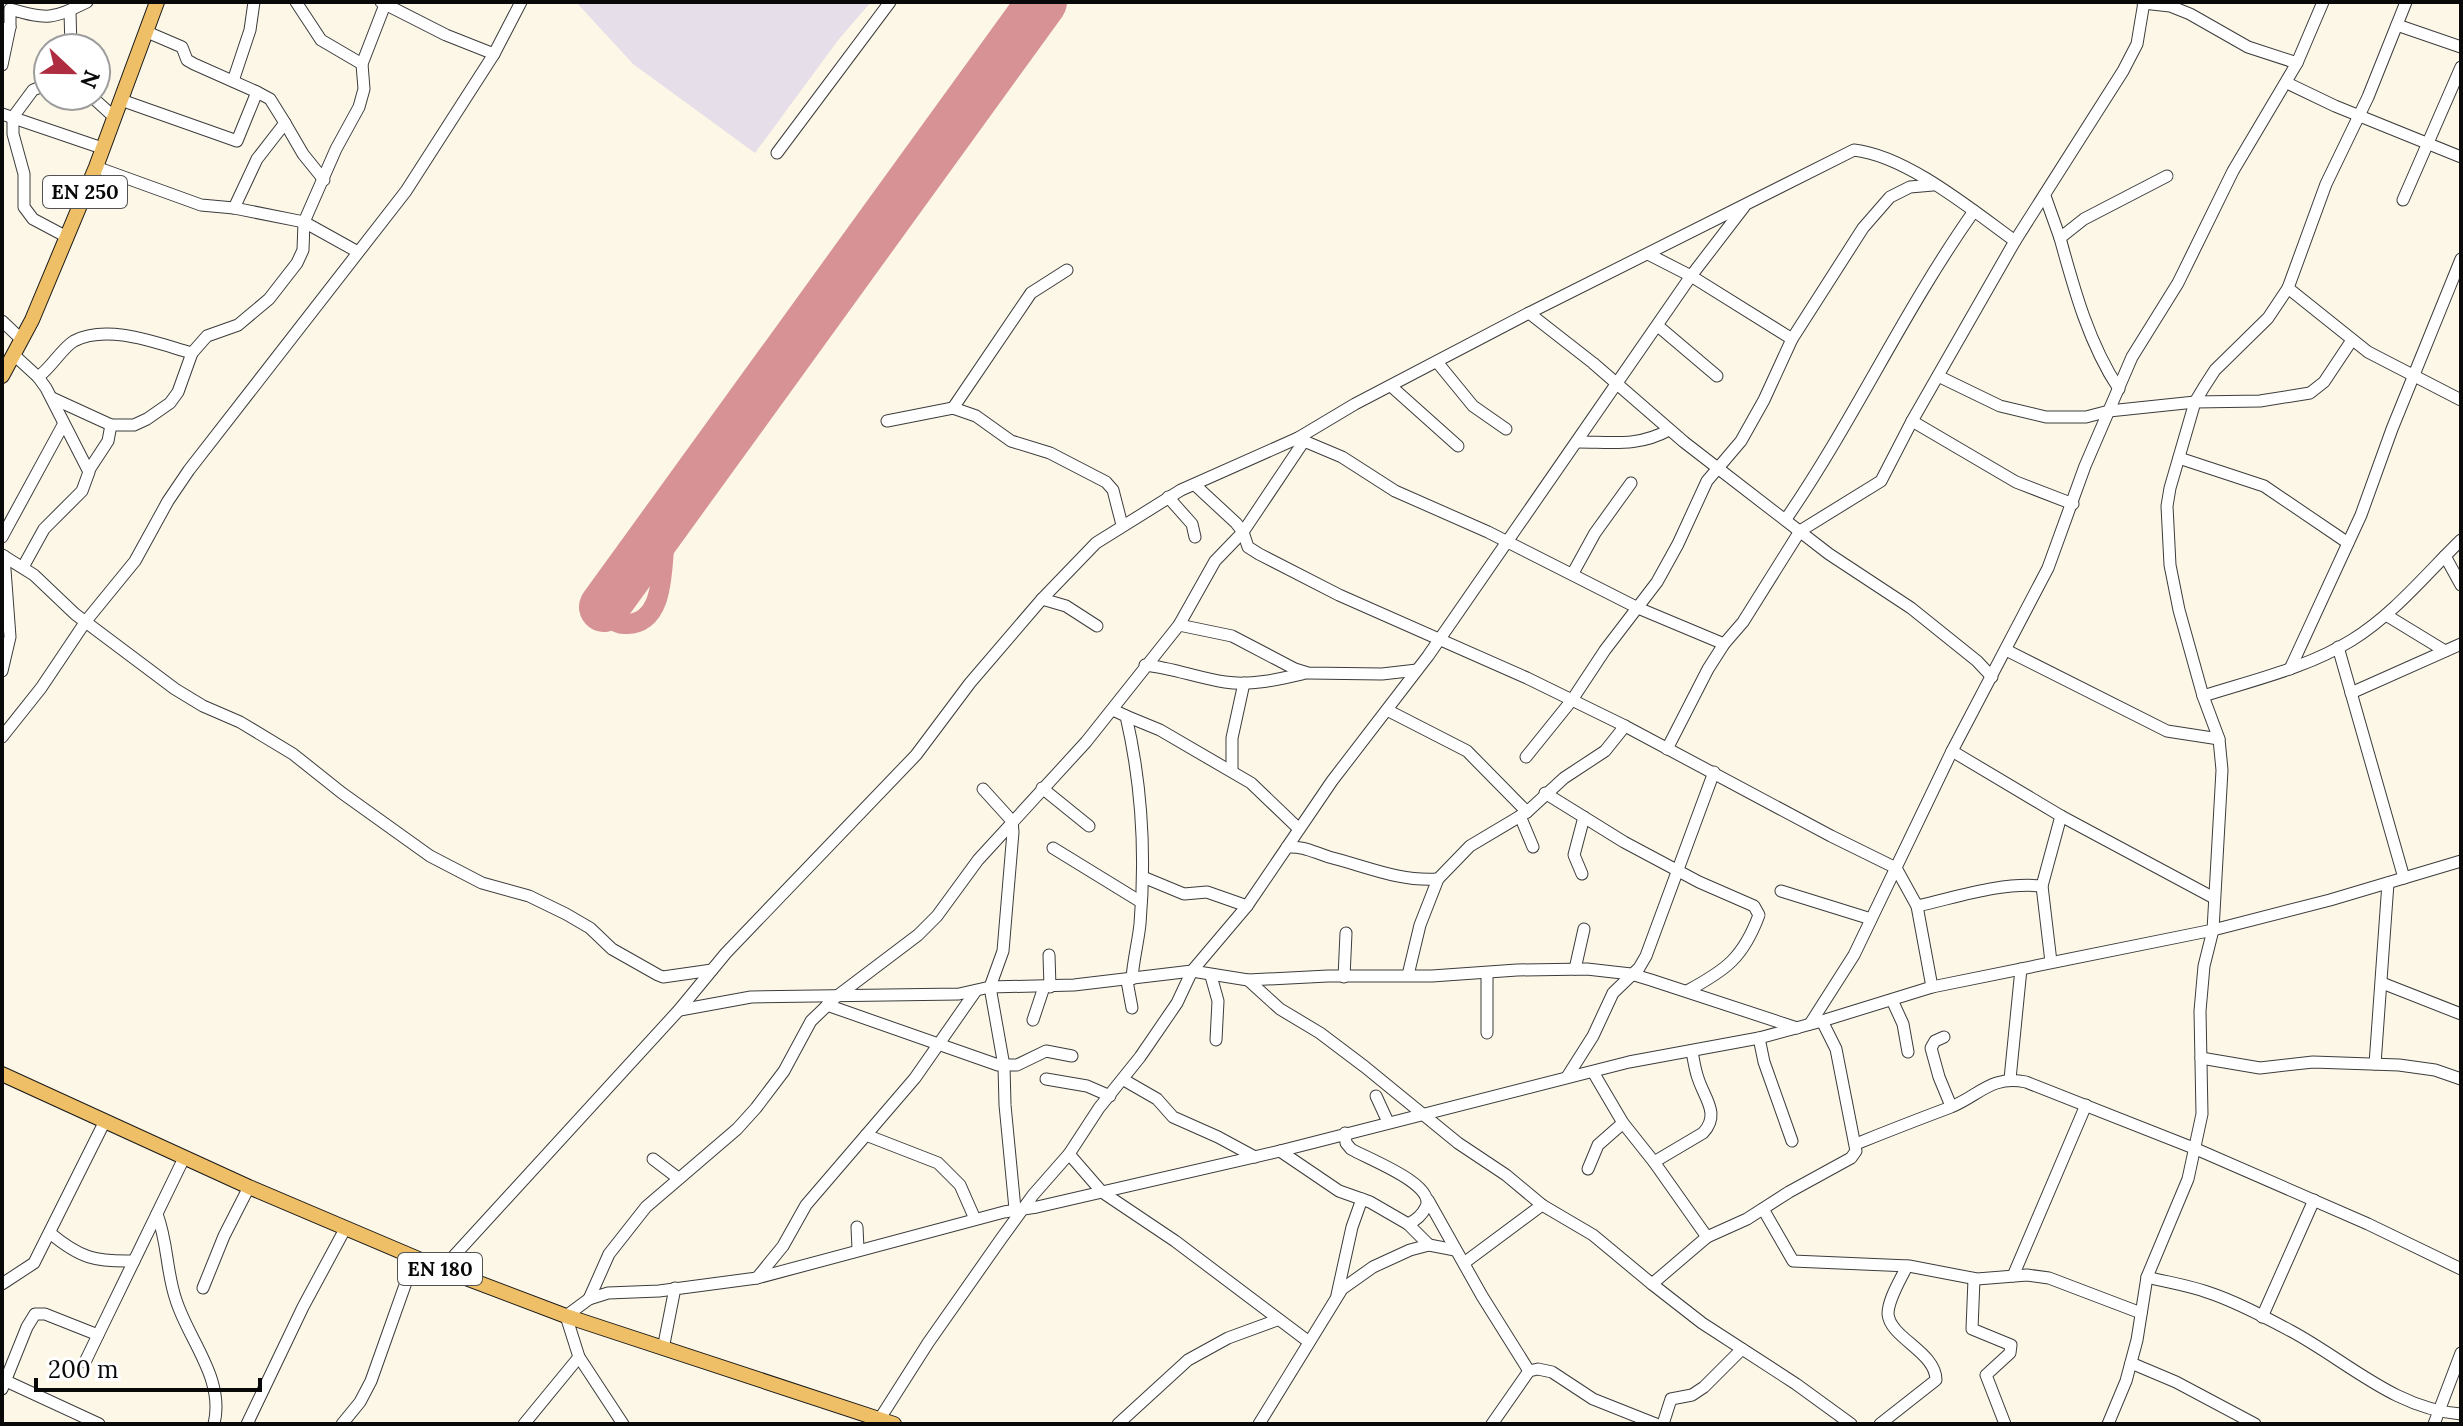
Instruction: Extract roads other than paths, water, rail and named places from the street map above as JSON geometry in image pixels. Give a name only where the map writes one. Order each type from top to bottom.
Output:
[{"type":"main road","name":"EN 250","points":[[7,366],[22,340],[96,167],[157,2]]},
{"type":"main road","name":"EN 180","points":[[2,1074],[249,1187],[442,1269],[566,1316],[889,1423]]},
{"type":"street","points":[[2,65],[7,6],[41,18],[70,12],[87,2]]},
{"type":"street","points":[[233,81],[250,30],[254,2]]},
{"type":"street","points":[[296,2],[321,40],[362,64]]},
{"type":"street","points":[[2,737],[41,688],[86,621],[144,548],[168,501],[189,470],[406,191],[494,54],[521,2]]},
{"type":"street","points":[[777,153],[890,2]]},
{"type":"street","points":[[1667,749],[1708,669],[1743,622],[1800,531],[1881,481],[2015,241],[2083,137],[2137,44],[2144,2],[2170,6],[2248,47],[2297,63]]},
{"type":"street","points":[[2190,14],[2198,2]]},
{"type":"street","points":[[1810,1024],[1841,979],[1952,751],[2048,568],[2085,466],[2132,357],[2184,272],[2233,171],[2287,83],[2323,2]]},
{"type":"street","points":[[2108,1424],[2131,1363],[2147,1277],[2180,1199],[2196,1149],[2202,1114],[2200,1011],[2204,966],[2213,930],[2222,770],[2219,739],[2203,696],[2179,610],[2170,565],[2167,506],[2195,402],[2215,370],[2268,318],[2288,288],[2326,184],[2360,116],[2406,2]]},
{"type":"street","points":[[52,398],[111,425],[134,425],[170,403],[178,392],[192,353],[211,333],[238,325],[269,299],[297,263],[303,250],[304,222],[336,149],[359,107],[364,89],[362,64],[384,3],[446,35],[494,54]]},
{"type":"street","points":[[70,12],[71,32]]},
{"type":"street","points":[[2397,25],[2461,47]]},
{"type":"street","points":[[147,32],[182,47],[187,60],[194,64],[270,99],[303,154],[324,180]]},
{"type":"street","points":[[2403,200],[2461,67]]},
{"type":"street","points":[[2287,83],[2461,157]]},
{"type":"street","points":[[8,116],[32,91]]},
{"type":"street","points":[[121,100],[237,141],[257,92]]},
{"type":"street","points":[[109,112],[114,117]]},
{"type":"street","points":[[8,116],[102,148]]},
{"type":"street","points":[[8,116],[24,174],[24,207],[33,219],[65,236]]},
{"type":"street","points":[[234,208],[257,159],[285,123]]},
{"type":"street","points":[[442,1269],[712,970],[916,755],[970,683],[1042,599],[1096,543],[1122,525],[1168,497],[1301,439],[1355,404],[1529,313],[1650,255],[1854,150],[1871,152],[1895,161],[2015,241]]},
{"type":"street","points":[[96,167],[201,205],[234,208],[304,222],[358,252]]},
{"type":"street","points":[[2060,238],[2084,219],[2167,176]]},
{"type":"street","points":[[1526,757],[1572,700],[1668,564],[1707,481],[1741,441],[1792,339],[1863,228],[1890,197],[1910,187],[1933,185]]},
{"type":"street","points":[[2045,196],[2081,308],[2106,370],[2119,389]]},
{"type":"street","points":[[889,1423],[928,1343],[1020,1208],[1069,1154],[1124,1080],[1177,1003],[1192,971],[1247,906],[1332,781],[1417,670],[1691,276],[1746,203]]},
{"type":"street","points":[[1786,519],[1856,410],[1875,371],[1932,274],[1974,211]]},
{"type":"street","points":[[1650,255],[1691,276],[1792,339]]},
{"type":"street","points":[[2290,669],[2361,515],[2413,376],[2456,284],[2461,259]]},
{"type":"street","points":[[953,408],[1031,293],[1067,270]]},
{"type":"street","points":[[2288,288],[2375,357],[2461,400]]},
{"type":"street","points":[[1529,313],[1669,430],[1800,531],[1911,608],[1977,661],[1992,677]]},
{"type":"street","points":[[2,321],[22,340]]},
{"type":"street","points":[[1658,326],[1717,376]]},
{"type":"street","points":[[38,377],[75,340],[103,335],[138,337],[192,353]]},
{"type":"street","points":[[1938,376],[2000,406],[2046,417],[2086,417],[2109,411],[2195,402],[2260,401],[2310,393],[2324,382],[2352,340]]},
{"type":"street","points":[[1437,362],[1473,406],[1506,429]]},
{"type":"street","points":[[7,366],[38,377],[89,470]]},
{"type":"street","points":[[1392,387],[1458,446]]},
{"type":"street","points":[[887,421],[953,408],[976,416],[1005,438],[1077,465],[1106,482],[1113,490],[1122,525]]},
{"type":"street","points":[[1912,421],[2016,482],[2073,504]]},
{"type":"street","points":[[2,537],[63,425]]},
{"type":"street","points":[[23,567],[44,529],[82,491],[89,470],[108,441],[111,425]]},
{"type":"street","points":[[1578,442],[1630,443],[1652,439],[1669,430]]},
{"type":"street","points":[[589,1299],[609,1254],[646,1207],[737,1129],[756,1108],[784,1071],[811,1021],[928,926],[978,860],[1113,710],[1179,625],[1215,561],[1243,532],[1301,439]]},
{"type":"street","points":[[1301,439],[1349,461],[1395,491],[1507,541],[1638,608],[1724,644]]},
{"type":"street","points":[[2179,458],[2270,489],[2348,543]]},
{"type":"street","points":[[1573,573],[1595,533],[1631,483]]},
{"type":"street","points":[[1195,485],[1236,523],[1248,547],[1266,559],[1572,700],[1896,868],[1917,906],[1932,987]]},
{"type":"street","points":[[1168,497],[1192,524],[1195,537]]},
{"type":"street","points":[[2203,696],[2290,669],[2338,647],[2386,615],[2461,540]]},
{"type":"street","points":[[3,555],[23,567],[86,621],[188,697],[240,722],[293,754],[430,856],[482,883],[529,896],[566,914],[590,928],[612,949],[663,977],[712,970]]},
{"type":"street","points":[[2,671],[10,637],[5,607],[3,555]]},
{"type":"street","points":[[2445,556],[2461,585]]},
{"type":"street","points":[[1042,599],[1066,606],[1097,626]]},
{"type":"street","points":[[2386,615],[2445,651]]},
{"type":"street","points":[[1179,625],[1232,636],[1308,673]]},
{"type":"street","points":[[2351,693],[2461,644]]},
{"type":"street","points":[[2338,647],[2404,878]]},
{"type":"street","points":[[2006,650],[2167,731],[2219,739]]},
{"type":"street","points":[[1145,665],[1172,668],[1225,682],[1244,683],[1274,681],[1308,673],[1382,674],[1417,670]]},
{"type":"street","points":[[1232,771],[1232,738],[1244,683]]},
{"type":"street","points":[[1113,710],[1160,730],[1232,771],[1258,788],[1299,829]]},
{"type":"street","points":[[1387,710],[1467,751],[1523,814],[1533,847]]},
{"type":"street","points":[[1126,716],[1140,786],[1143,877],[1129,980],[1132,1008]]},
{"type":"street","points":[[1408,975],[1420,925],[1438,879],[1470,846],[1523,814],[1581,765],[1605,751],[1625,726]]},
{"type":"street","points":[[1952,751],[2061,816],[2214,898]]},
{"type":"street","points":[[1567,1077],[1593,1036],[1613,993],[1639,968],[1646,956],[1714,772]]},
{"type":"street","points":[[1042,788],[1089,826]]},
{"type":"street","points":[[983,789],[1012,821],[1013,832],[1003,951],[990,987],[1004,1066],[1005,1105],[1020,1208]]},
{"type":"street","points":[[1545,793],[1624,842],[1754,906],[1759,915],[1751,937],[1736,959],[1721,973],[1687,991]]},
{"type":"street","points":[[2051,962],[2042,886],[2061,816]]},
{"type":"street","points":[[1582,874],[1574,855],[1584,817]]},
{"type":"street","points":[[1287,847],[1310,848],[1330,857],[1410,880],[1438,879]]},
{"type":"street","points":[[1053,848],[1141,902]]},
{"type":"street","points":[[623,1424],[579,1357],[566,1316],[589,1299],[608,1293],[757,1278],[1020,1208],[1037,1207],[1255,1157],[1567,1077],[1759,1038],[1932,987],[2213,930],[2461,861]]},
{"type":"street","points":[[1143,877],[1184,894],[1207,892],[1247,906]]},
{"type":"street","points":[[2375,1064],[2388,883]]},
{"type":"street","points":[[1917,906],[1988,889],[2042,886]]},
{"type":"street","points":[[1781,891],[1871,919]]},
{"type":"street","points":[[1575,969],[1584,929]]},
{"type":"street","points":[[1344,977],[1346,933]]},
{"type":"street","points":[[1033,1020],[1047,987],[1049,955]]},
{"type":"street","points":[[679,1010],[751,997],[832,1001],[975,992],[990,987],[1047,987],[1192,971],[1248,980],[1575,969],[1631,974],[1797,1028]]},
{"type":"street","points":[[2010,1079],[2021,969]]},
{"type":"street","points":[[1487,974],[1487,1033]]},
{"type":"street","points":[[1211,976],[1218,1001],[1216,1040]]},
{"type":"street","points":[[1248,980],[1280,1009],[1320,1033],[1458,1143],[1506,1175],[1542,1205],[1593,1235],[1702,1323],[1851,1424]]},
{"type":"street","points":[[2382,983],[2461,1014]]},
{"type":"street","points":[[757,1278],[783,1246],[806,1205],[915,1078],[975,992]]},
{"type":"street","points":[[1892,1000],[1903,1024],[1908,1052]]},
{"type":"street","points":[[832,1001],[1004,1066],[1017,1065],[1046,1051],[1072,1056]]},
{"type":"street","points":[[1652,1284],[1707,1237],[1735,1226],[1811,1178],[1851,1158],[1856,1144],[1846,1109],[1836,1049],[1822,1021]]},
{"type":"street","points":[[1944,1037],[1935,1041],[1931,1048],[1951,1106]]},
{"type":"street","points":[[1759,1038],[1792,1141]]},
{"type":"street","points":[[1654,1162],[1709,1127],[1712,1111],[1696,1075],[1692,1052]]},
{"type":"street","points":[[2201,1058],[2260,1068],[2313,1062],[2375,1064],[2435,1070],[2461,1079]]},
{"type":"street","points":[[1593,1072],[1623,1123],[1707,1237]]},
{"type":"street","points":[[1046,1079],[1087,1086],[1110,1096]]},
{"type":"street","points":[[1856,1144],[1951,1106],[1991,1083],[2010,1079],[2026,1082],[2196,1149],[2461,1269]]},
{"type":"street","points":[[1124,1080],[1157,1099],[1173,1117],[1255,1157]]},
{"type":"street","points":[[1376,1096],[1388,1122]]},
{"type":"street","points":[[2013,1276],[2086,1105]]},
{"type":"street","points":[[2,1284],[34,1263],[105,1121]]},
{"type":"street","points":[[1588,1169],[1598,1145],[1623,1123]]},
{"type":"street","points":[[1345,1133],[1346,1143],[1351,1149],[1416,1183],[1425,1192],[1455,1250],[1529,1371]]},
{"type":"street","points":[[866,1135],[938,1163],[960,1185],[975,1219]]},
{"type":"street","points":[[1280,1151],[1339,1191],[1362,1199],[1408,1224],[1429,1245]]},
{"type":"street","points":[[1069,1154],[1102,1192],[1175,1241],[1309,1342]]},
{"type":"street","points":[[85,1362],[184,1158]]},
{"type":"street","points":[[653,1159],[678,1178]]},
{"type":"street","points":[[203,1288],[224,1236],[249,1187]]},
{"type":"street","points":[[1337,1296],[1352,1227],[1362,1199]]},
{"type":"street","points":[[1408,1224],[1413,1223],[1425,1210],[1428,1200]]},
{"type":"street","points":[[2262,1317],[2314,1200]]},
{"type":"street","points":[[1464,1263],[1542,1205]]},
{"type":"street","points":[[1763,1209],[1793,1261],[1907,1266],[1974,1279],[2013,1276],[2049,1278],[2141,1313]]},
{"type":"street","points":[[157,1214],[169,1252],[176,1299],[209,1371],[216,1394],[214,1424]]},
{"type":"street","points":[[857,1227],[858,1249]]},
{"type":"street","points":[[247,1424],[303,1307],[345,1229]]},
{"type":"street","points":[[50,1233],[76,1252],[100,1262],[134,1261]]},
{"type":"street","points":[[1259,1424],[1337,1296],[1352,1281],[1380,1264],[1429,1245],[1455,1250]]},
{"type":"street","points":[[342,1424],[371,1381],[415,1257]]},
{"type":"street","points":[[1880,1424],[1936,1380],[1927,1359],[1891,1322],[1888,1314],[1907,1266]]},
{"type":"street","points":[[2147,1277],[2207,1292],[2293,1332],[2436,1418],[2461,1414]]},
{"type":"street","points":[[1974,1279],[1972,1329],[2011,1345],[2010,1353],[1986,1375],[2005,1424]]},
{"type":"street","points":[[663,1349],[675,1288]]},
{"type":"street","points":[[98,1335],[45,1314],[35,1314],[4,1385],[99,1424]]},
{"type":"street","points":[[1118,1424],[1188,1360],[1228,1338],[1277,1320]]},
{"type":"street","points":[[1663,1424],[1671,1399],[1692,1395],[1704,1387],[1742,1349]]},
{"type":"street","points":[[2436,1418],[2461,1353]]},
{"type":"street","points":[[524,1424],[579,1357]]},
{"type":"street","points":[[2131,1363],[2176,1382],[2255,1424]]},
{"type":"street","points":[[1492,1424],[1529,1371],[1538,1369],[1552,1372],[1593,1399],[1656,1424]]}]
